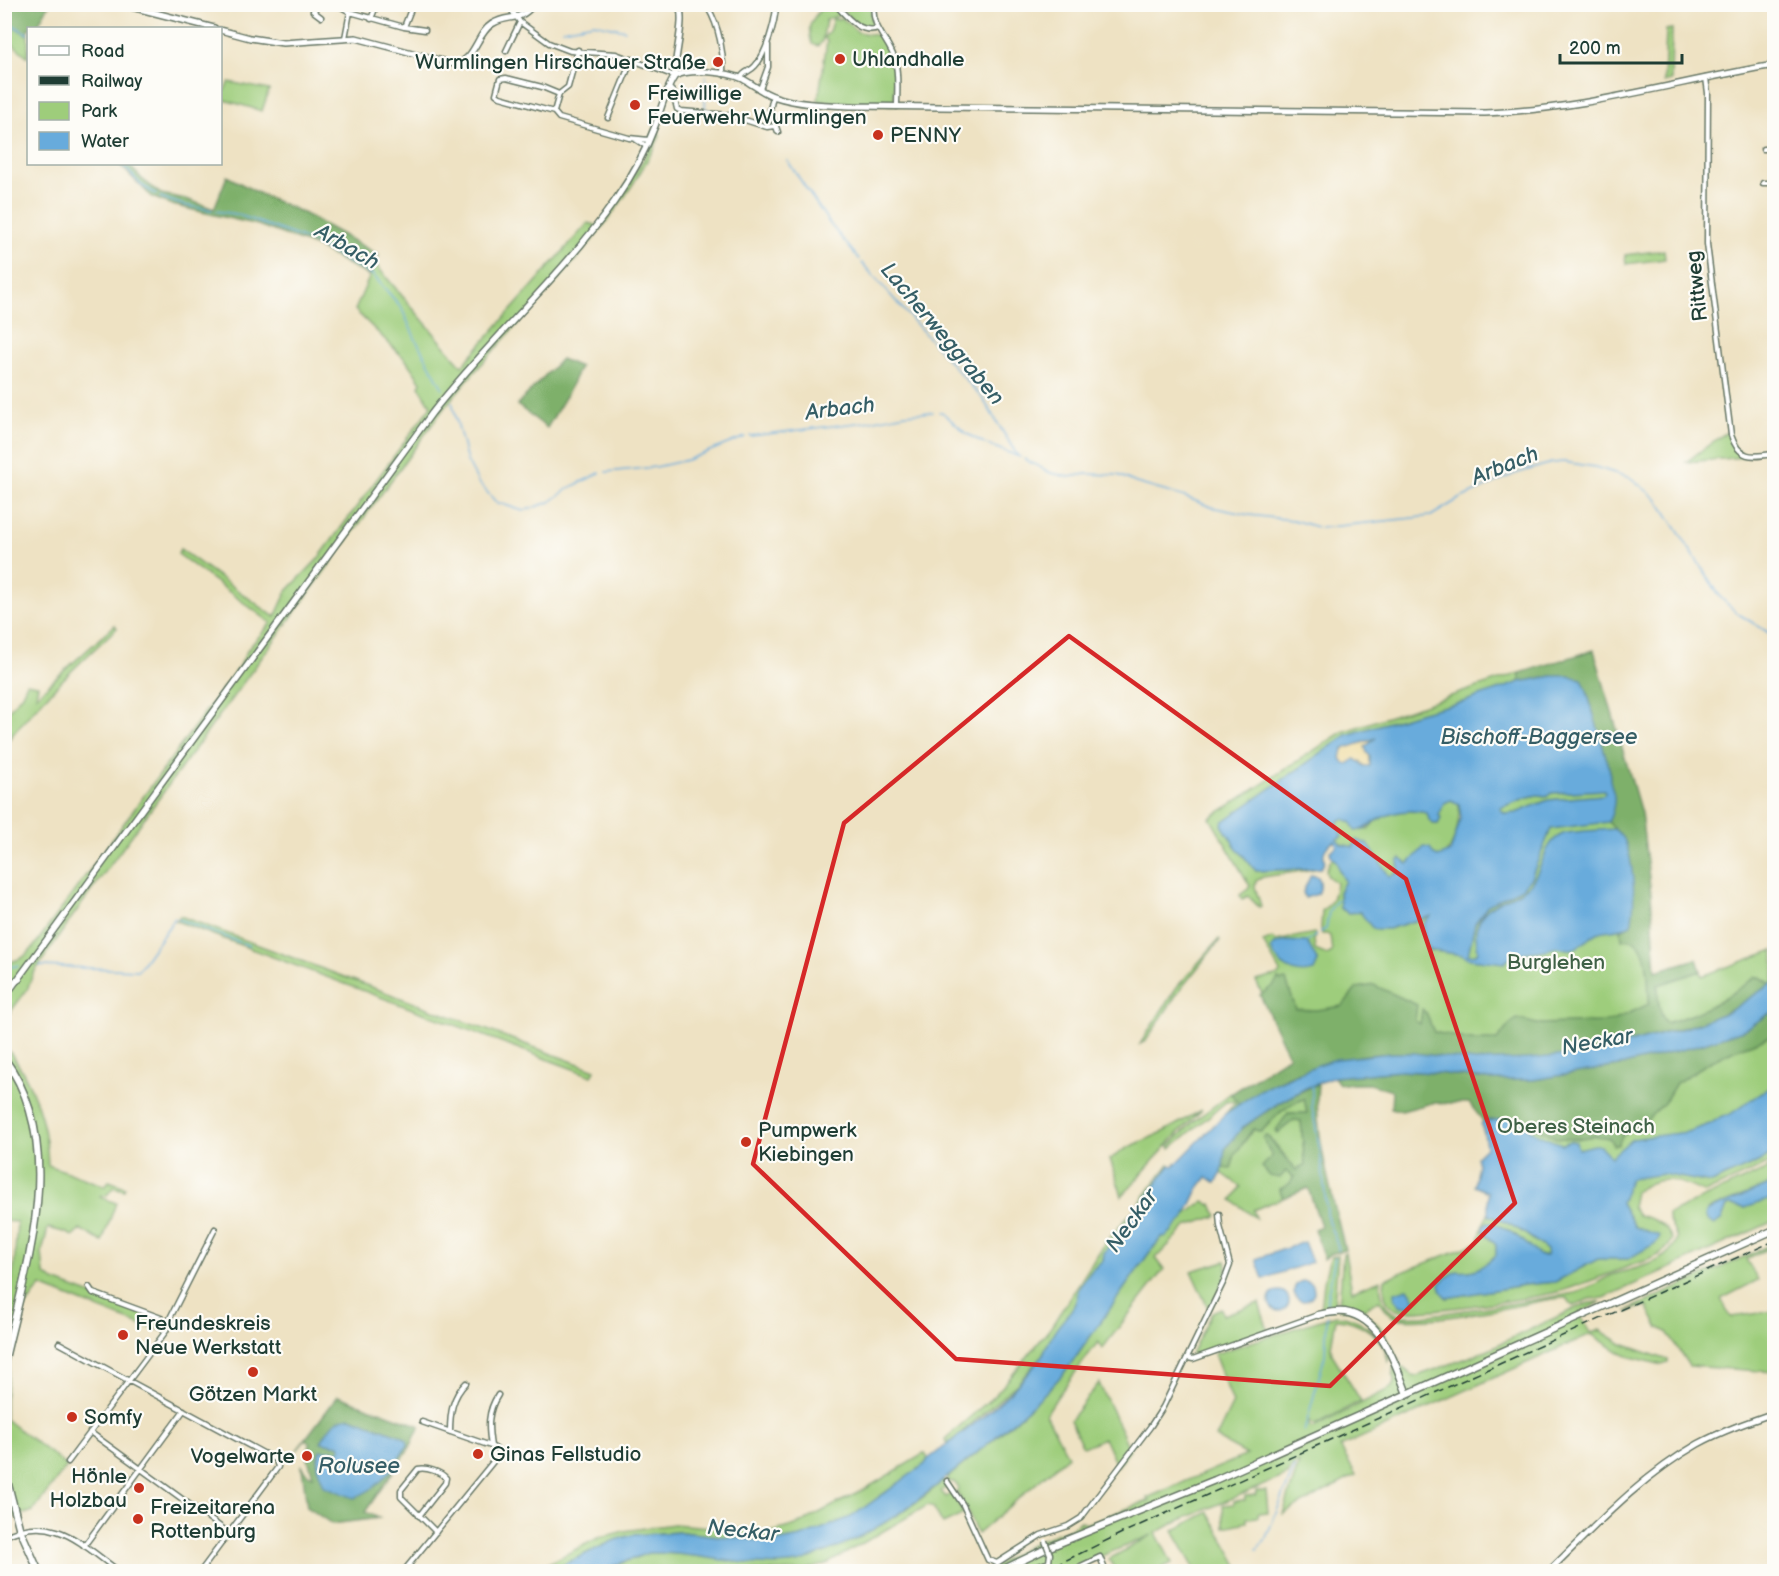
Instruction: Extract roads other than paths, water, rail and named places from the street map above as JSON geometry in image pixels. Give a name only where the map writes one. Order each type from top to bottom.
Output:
[{"type":"main road","points":[[120,4],[210,27]]},
{"type":"main road","points":[[222,31],[283,43],[345,38],[374,41],[449,64],[463,63],[484,30],[494,22],[518,20],[534,4]]},
{"type":"main road","points":[[5,997],[426,422],[476,360],[591,232],[629,179],[647,143],[675,75],[674,66],[682,14],[679,6]]},
{"type":"main road","points":[[675,75],[685,72],[723,74],[741,78],[773,96],[818,104],[935,108],[1496,112],[1532,110],[1774,67]]},
{"type":"main road","points":[[4,988],[19,979]]},
{"type":"main road","points":[[4,1058],[22,1088],[31,1110],[39,1161],[35,1219],[4,1363]]},
{"type":"main road","points":[[998,1572],[1052,1546],[1195,1489],[1774,1230]]},
{"type":"main road","points":[[1320,1315],[1344,1312],[1368,1323],[1382,1338],[1407,1394]]},
{"type":"main road","points":[[1548,1572],[1622,1500],[1674,1459],[1725,1431],[1774,1413]]},
{"type":"main road","points":[[4,1469],[20,1530],[39,1572]]},
{"type":"street","points":[[320,4],[313,11],[321,17]]},
{"type":"street","points":[[336,4],[350,12],[371,19],[425,30]]},
{"type":"street","points":[[371,19],[377,4]]},
{"type":"street","points":[[404,27],[413,4]]},
{"type":"street","points":[[507,4],[518,20],[547,42],[570,51],[616,54],[675,75]]},
{"type":"street","points":[[835,4],[858,26],[869,30],[878,28]]},
{"type":"street","points":[[874,4],[874,19],[895,60],[897,107]]},
{"type":"street","points":[[679,6],[708,8],[778,6],[767,44],[755,66],[745,72],[741,78]]},
{"type":"street","points":[[708,8],[715,24],[723,60],[723,74]]},
{"type":"street","points":[[345,38],[350,12]]},
{"type":"street","points":[[506,51],[518,20]]},
{"type":"street","points":[[760,89],[768,67],[767,44]]},
{"type":"street","points":[[554,112],[559,94],[568,87],[578,50]]},
{"type":"street","points":[[608,117],[632,59]]},
{"type":"street","points":[[559,94],[506,78],[498,82],[496,94],[554,112],[559,118],[647,143]]},
{"type":"street","name":"Rittweg","points":[[1706,78],[1708,93],[1706,207],[1708,255],[1730,428],[1734,443],[1742,453],[1753,457],[1774,454]]},
{"type":"street","points":[[669,88],[673,92],[677,109],[681,111],[729,115],[767,127],[776,126]]},
{"type":"street","points":[[773,96],[770,107],[778,132]]},
{"type":"street","points":[[1763,149],[1774,149]]},
{"type":"street","points":[[1763,183],[1774,183]]},
{"type":"street","points":[[947,1481],[963,1505],[988,1560],[997,1563],[1041,1535],[1068,1526],[1081,1518],[1154,1421],[1188,1358],[1230,1265],[1220,1226],[1220,1214]]},
{"type":"street","points":[[68,1462],[166,1331],[215,1230]]},
{"type":"street","points":[[89,1287],[93,1293],[165,1320],[168,1325]]},
{"type":"street","points":[[1188,1358],[1193,1359],[1320,1315]]},
{"type":"street","points":[[59,1343],[276,1460],[278,1467],[200,1572]]},
{"type":"street","points":[[450,1432],[450,1410],[465,1383]]},
{"type":"street","points":[[491,1446],[489,1418],[498,1395]]},
{"type":"street","points":[[84,1546],[184,1410]]},
{"type":"street","points":[[403,1572],[501,1452],[491,1446],[422,1422]]},
{"type":"street","points":[[90,1432],[229,1533]]},
{"type":"street","points":[[419,1516],[445,1483],[446,1478],[422,1468],[418,1469],[401,1490],[400,1497],[419,1516],[436,1532]]},
{"type":"street","points":[[4,1537],[20,1530],[42,1527],[54,1529],[65,1533],[120,1572]]},
{"type":"street","points":[[1023,1572],[1049,1562],[1050,1554],[1041,1535]]},
{"type":"street","points":[[1078,1572],[1081,1566],[1100,1557],[1106,1572]]},
{"type":"water","name":"Bischoff-Baggersee","points":[[1552,676],[1582,679],[1610,771],[1614,806],[1608,822],[1551,829],[1531,878],[1522,888],[1488,905],[1475,923],[1468,955],[1476,954],[1478,951],[1476,929],[1482,916],[1493,905],[1526,888],[1535,877],[1551,843],[1567,833],[1614,829],[1623,838],[1630,858],[1633,881],[1631,925],[1599,932],[1575,948],[1557,947],[1519,953],[1511,956],[1504,963],[1428,950],[1423,926],[1431,916],[1388,929],[1373,929],[1360,912],[1348,913],[1340,908],[1339,892],[1345,881],[1337,862],[1331,856],[1330,851],[1337,846],[1335,841],[1326,849],[1325,862],[1321,868],[1256,871],[1236,847],[1222,825],[1224,821],[1347,735],[1463,702],[1520,682]],"holes":[[[1376,738],[1365,747],[1370,756],[1370,766],[1364,766],[1355,759],[1348,764],[1344,763],[1341,758],[1343,749]],[[1604,790],[1605,793],[1548,800],[1516,813],[1505,814],[1500,809],[1528,797],[1546,796],[1552,793]],[[1451,800],[1459,804],[1461,818],[1450,852],[1438,857],[1430,848],[1424,847],[1408,864],[1401,859],[1398,861],[1399,870],[1396,874],[1389,876],[1368,844],[1357,840],[1353,847],[1341,844],[1337,839],[1342,836],[1337,824],[1344,819],[1351,822],[1355,831],[1364,829],[1388,815],[1414,811],[1427,813],[1429,820],[1438,824],[1444,803]]]},
{"type":"water","points":[[1311,875],[1318,877],[1321,883],[1320,890],[1318,894],[1305,898],[1303,892]]},
{"type":"water","points":[[1286,941],[1307,942],[1318,962],[1314,971],[1294,971],[1278,960],[1271,949],[1275,944]]},
{"type":"water","name":"Neckar","points":[[1774,982],[1774,1011],[1743,1030],[1692,1047],[1624,1065],[1533,1080],[1494,1080],[1400,1071],[1334,1077],[1306,1088],[1243,1127],[1225,1149],[1222,1173],[1216,1183],[1207,1177],[1198,1189],[1185,1217],[1167,1236],[1162,1237],[1149,1253],[1069,1367],[1050,1388],[947,1478],[886,1522],[842,1545],[797,1563],[765,1565],[676,1554],[648,1553],[599,1571],[550,1571],[615,1540],[632,1535],[681,1532],[775,1542],[801,1537],[851,1517],[925,1464],[928,1459],[973,1425],[1017,1385],[1041,1357],[1055,1331],[1071,1310],[1078,1295],[1078,1289],[1092,1270],[1103,1261],[1104,1253],[1122,1232],[1170,1165],[1174,1166],[1225,1114],[1260,1090],[1336,1059],[1414,1053],[1475,1061],[1529,1059],[1596,1052],[1688,1027],[1728,1012]]},
{"type":"water","points":[[1774,1084],[1774,1152],[1758,1162],[1711,1183],[1663,1174],[1630,1179],[1621,1203],[1635,1227],[1660,1236],[1656,1243],[1628,1259],[1598,1259],[1555,1282],[1447,1298],[1442,1292],[1440,1284],[1444,1279],[1457,1271],[1463,1272],[1478,1268],[1496,1255],[1496,1245],[1483,1231],[1483,1225],[1488,1222],[1510,1231],[1540,1256],[1546,1256],[1547,1250],[1526,1234],[1488,1215],[1488,1192],[1474,1186],[1478,1164],[1476,1157],[1486,1147],[1481,1125],[1483,1121],[1517,1118],[1526,1127],[1544,1137],[1562,1144],[1570,1141],[1576,1142],[1578,1149],[1598,1145],[1611,1157],[1632,1139],[1687,1132],[1710,1124],[1722,1116],[1729,1115]]},
{"type":"water","points":[[1774,1183],[1774,1198],[1744,1208],[1727,1206],[1722,1219],[1714,1225],[1707,1220],[1705,1214],[1708,1211]]},
{"type":"water","points":[[1304,1242],[1312,1262],[1263,1279],[1256,1259]]},
{"type":"water","points":[[1300,1281],[1308,1281],[1314,1287],[1314,1295],[1308,1301],[1300,1301],[1294,1295],[1294,1287]]},
{"type":"water","points":[[1408,1288],[1415,1299],[1409,1306],[1401,1306],[1395,1299],[1395,1292]]},
{"type":"water","points":[[1275,1291],[1283,1291],[1289,1297],[1289,1305],[1283,1311],[1275,1311],[1269,1305],[1269,1297]]},
{"type":"water","name":"Rolusee","points":[[350,1417],[401,1436],[407,1440],[408,1445],[396,1462],[390,1458],[394,1466],[381,1481],[354,1498],[324,1486],[317,1466],[320,1450],[339,1451],[341,1448],[339,1445],[321,1442],[327,1432],[336,1422]]},
{"type":"waterway","points":[[518,4],[520,11]]},
{"type":"waterway","name":"Arbach","points":[[4,20],[27,33]]},
{"type":"waterway","points":[[523,20],[534,30]]},
{"type":"waterway","points":[[563,29],[594,23],[625,30]]},
{"type":"waterway","points":[[705,110],[706,76]]},
{"type":"waterway","name":"Lacherweggraben","points":[[787,160],[830,224],[859,259]]},
{"type":"waterway","name":"Arbach","points":[[123,165],[141,185],[156,194]]},
{"type":"waterway","name":"Arbach","points":[[160,197],[183,205],[212,210]]},
{"type":"waterway","name":"Arbach","points":[[216,211],[236,214],[308,240],[373,275],[401,307],[443,389]]},
{"type":"waterway","name":"Lacherweggraben","points":[[862,263],[983,399],[1017,455]]},
{"type":"waterway","name":"Arbach","points":[[452,402],[467,461],[478,482],[496,502],[523,511],[550,502],[569,488],[600,473]]},
{"type":"waterway","name":"Arbach","points":[[750,436],[933,412]]},
{"type":"waterway","name":"Arbach","points":[[939,412],[942,412],[967,434],[1020,457]]},
{"type":"waterway","name":"Arbach","points":[[606,472],[656,467],[687,460],[745,437]]},
{"type":"waterway","name":"Arbach","points":[[1024,459],[1051,473],[1069,477],[1086,474],[1118,475],[1211,507],[1249,515],[1293,520],[1317,527]]},
{"type":"waterway","name":"Arbach","points":[[1320,528],[1431,516],[1459,499],[1514,474],[1552,463],[1564,462],[1595,467],[1631,478],[1658,500],[1721,598],[1737,613],[1774,636]]},
{"type":"waterway","points":[[1320,932],[1326,929],[1329,911],[1339,900]]},
{"type":"waterway","points":[[40,966],[138,970],[175,918]]},
{"type":"waterway","points":[[178,919],[250,946]]},
{"type":"waterway","points":[[1307,942],[1316,935]]},
{"type":"waterway","points":[[4,967],[18,966]]},
{"type":"waterway","points":[[1312,1086],[1312,1107],[1320,1150],[1328,1221],[1338,1250]]},
{"type":"waterway","points":[[1327,1311],[1335,1257]]},
{"type":"waterway","points":[[1304,1432],[1325,1355],[1327,1316]]},
{"type":"waterway","points":[[1257,1550],[1265,1540],[1295,1467]]},
{"type":"railway","points":[[1042,1572],[1122,1533],[1774,1241]]},
{"type":"place","name":"Uhlandhalle","points":[[840,59]]},
{"type":"place","name":"Wurmlingen Hirschauer Straße","points":[[718,62]]},
{"type":"place","name":"Freiwillige Feuerwehr Wurmlingen","points":[[635,105]]},
{"type":"place","name":"PENNY","points":[[878,135]]},
{"type":"place","name":"Pumpwerk Kiebingen","points":[[746,1142]]},
{"type":"place","name":"Freundeskreis Neue Werkstatt","points":[[123,1335]]},
{"type":"place","name":"Götzen Markt","points":[[253,1372]]},
{"type":"place","name":"Somfy","points":[[72,1417]]},
{"type":"place","name":"Ginas Fellstudio","points":[[478,1454]]},
{"type":"place","name":"Vogelwarte","points":[[307,1456]]},
{"type":"place","name":"Hönle Holzbau","points":[[139,1488]]},
{"type":"place","name":"Freizeitarena Rottenburg","points":[[138,1519]]},
{"type":"park label","name":"Burglehen","points":[[1556,962]]},
{"type":"park label","name":"Oberes Steinach","points":[[1576,1126]]}]
